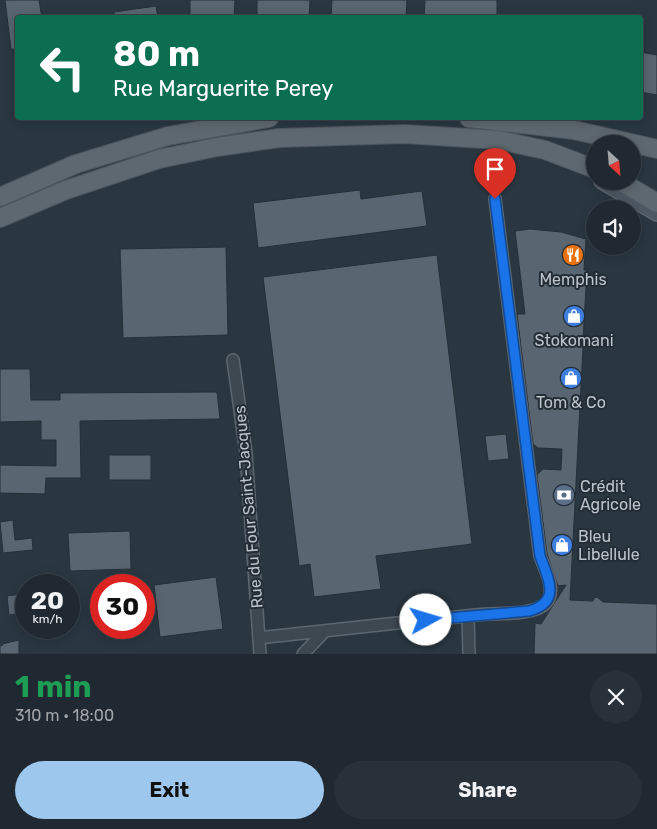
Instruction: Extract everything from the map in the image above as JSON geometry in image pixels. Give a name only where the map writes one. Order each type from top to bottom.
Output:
[{"type":"main road","points":[[0,197],[76,164],[168,136],[258,120]]},
{"type":"main road","points":[[486,120],[574,130],[657,149]]},
{"type":"main road","points":[[0,218],[66,190],[160,159],[217,147],[279,138],[405,134],[499,140],[546,150],[586,166]]},
{"type":"main road","points":[[516,144],[586,174]]},
{"type":"main road","points":[[617,190],[657,213]]},
{"type":"main road","points":[[635,190],[657,203]]},
{"type":"street","points":[[258,638],[529,611],[539,608],[547,602],[550,593],[550,582],[540,556],[495,199]]},
{"type":"street","name":"Rue du Four Saint-Jacques","points":[[233,360],[246,454],[260,654]]},
{"type":"street","points":[[468,616],[469,654]]},
{"type":"street","points":[[303,654],[324,632]]},
{"type":"building","points":[[5,0],[39,0],[42,15],[15,15],[15,49],[11,49]]},
{"type":"building","points":[[190,0],[235,0],[234,15],[190,15]]},
{"type":"building","points":[[257,0],[310,0],[309,15],[257,15]]},
{"type":"building","points":[[332,0],[407,0],[406,15],[331,15]]},
{"type":"building","points":[[425,0],[497,0],[497,15],[424,15]]},
{"type":"building","points":[[156,6],[158,15],[114,15],[114,12]]},
{"type":"building","points":[[643,53],[657,55],[657,95],[643,93]]},
{"type":"building","points":[[360,190],[361,199],[422,191],[427,226],[258,248],[253,203]]},
{"type":"building","points":[[530,229],[561,232],[586,239],[584,270],[587,270],[583,340],[578,344],[583,348],[570,600],[593,601],[597,597],[603,602],[657,604],[657,654],[534,654],[535,623],[541,624],[566,585],[558,586],[547,554],[537,475],[543,469],[561,470],[562,449],[538,448],[533,444],[517,314],[525,314],[515,231]]},
{"type":"building","points":[[226,247],[228,335],[123,338],[120,249]]},
{"type":"building","points":[[437,255],[472,544],[376,556],[381,589],[314,597],[310,564],[299,566],[263,277]]},
{"type":"building","points":[[0,369],[30,369],[31,400],[60,400],[60,393],[217,392],[220,419],[80,421],[81,478],[46,478],[45,494],[0,493],[0,465],[56,466],[56,440],[41,440],[41,421],[0,422]]},
{"type":"building","points":[[506,434],[509,459],[488,461],[485,436]]},
{"type":"building","points":[[109,455],[151,455],[151,480],[109,480]]},
{"type":"building","points":[[13,520],[15,540],[32,538],[33,550],[3,553],[0,522]]},
{"type":"building","points":[[130,531],[131,569],[70,571],[68,533]]},
{"type":"building","points":[[216,577],[223,629],[160,637],[155,585]]},
{"type":"building","points":[[15,595],[15,614],[9,615],[7,596]]},
{"type":"building","points":[[19,640],[19,654],[0,654],[0,646],[2,644]]},
{"type":"place","name":"Memphis","points":[[573,255]]},
{"type":"place","name":"Stokomani","points":[[574,316]]},
{"type":"place","name":"Tom & Co","points":[[571,378]]},
{"type":"place","name":"Crédit Agricole","points":[[564,495]]},
{"type":"place","name":"Bleu Libellule","points":[[562,545]]},
{"type":"route","points":[[426,620],[529,611],[539,608],[547,602],[550,593],[550,582],[540,556],[495,199]]}]
